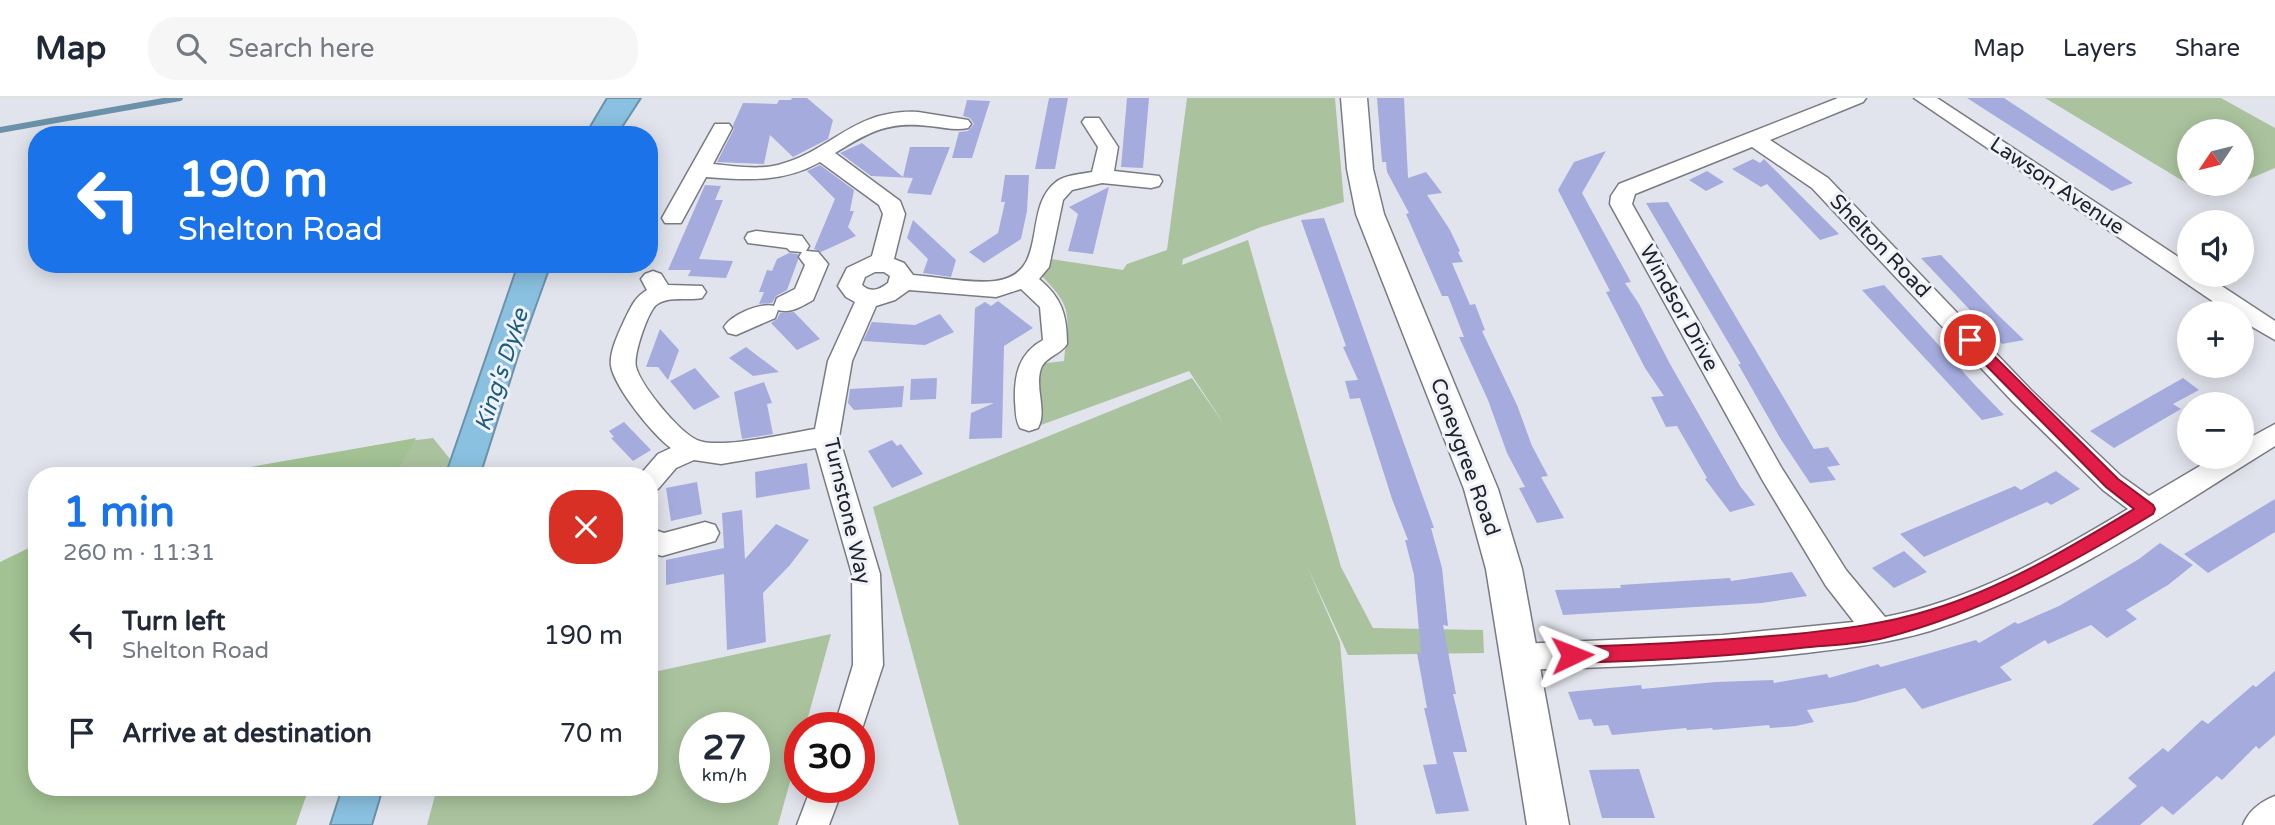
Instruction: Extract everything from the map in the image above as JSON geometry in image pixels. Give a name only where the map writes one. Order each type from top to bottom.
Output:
[{"type":"street","name":"Coneygree Road","points":[[1354,98],[1360,169],[1370,214],[1481,489],[1504,569],[1548,825]]},
{"type":"street","name":"Windsor Drive","points":[[1856,98],[1628,189],[1622,196],[1621,204],[1772,474],[1836,578],[1880,632]]},
{"type":"street","name":"Lawson Avenue","points":[[1924,98],[2177,267]]},
{"type":"street","points":[[700,170],[765,173],[782,171],[877,122],[893,118],[961,124]]},
{"type":"street","points":[[1092,122],[1108,147],[1102,176]]},
{"type":"street","points":[[673,218],[722,128]]},
{"type":"street","name":"Shelton Road","points":[[1755,139],[1820,183],[2022,396],[2112,483],[2147,509]]},
{"type":"street","points":[[821,153],[889,201],[894,214],[881,264]]},
{"type":"street","points":[[902,282],[996,289],[1024,280],[1038,267],[1053,198],[1065,185],[1102,176],[1151,181]]},
{"type":"street","points":[[756,238],[794,242],[807,260],[860,289],[886,296],[902,282]]},
{"type":"street","points":[[736,327],[805,293],[807,260]]},
{"type":"street","points":[[860,289],[862,268],[881,264],[898,269],[902,282]]},
{"type":"street","points":[[1024,280],[1045,296],[1056,313],[1055,344],[1039,351],[1028,368],[1029,421]]},
{"type":"street","points":[[694,292],[656,286],[635,322],[625,348],[623,364],[630,382],[670,434],[692,450],[721,454],[826,437]]},
{"type":"street","name":"Lawson Avenue","points":[[2207,287],[2275,332]]},
{"type":"street","name":"Turnstone Way","points":[[854,712],[868,665],[866,574],[826,437],[840,361],[860,289]]},
{"type":"street","points":[[2254,447],[2275,434]]},
{"type":"street","points":[[658,472],[667,461],[692,450]]},
{"type":"street","points":[[1520,657],[1702,651],[1880,632],[1933,617],[1992,595],[2061,561],[2215,469]]},
{"type":"street","points":[[658,543],[662,545],[705,533]]},
{"type":"street","points":[[813,825],[821,803]]},
{"type":"street","points":[[2259,825],[2275,811]]},
{"type":"green space","points":[[1187,98],[1335,98],[1344,202],[1261,227],[1183,259],[1182,265],[1248,240],[1341,567],[1373,628],[1483,630],[1484,653],[1348,655],[1307,566],[1340,642],[1356,825],[959,825],[873,507],[1192,378],[1224,424],[1189,371],[1041,425],[1038,364],[1064,361],[1067,314],[1060,297],[1041,275],[1051,259],[1123,270],[1127,264],[1167,250]]},
{"type":"green space","points":[[2045,98],[2221,98],[2275,128],[2275,168],[2254,177],[2254,119],[2177,119],[2177,177]]},
{"type":"green space","points":[[416,438],[399,467],[250,467]]},
{"type":"green space","points":[[433,438],[450,459],[448,467],[273,467],[377,445]]},
{"type":"green space","points":[[28,548],[28,796],[306,796],[296,825],[0,825],[0,562]]},
{"type":"green space","points":[[831,634],[809,712],[784,712],[784,803],[778,825],[427,825],[435,796],[658,796],[658,671]]},
{"type":"water","points":[[607,98],[641,98],[623,126],[590,126]]},
{"type":"water","name":"King's Dyke","points":[[515,273],[548,273],[483,467],[448,467]]},
{"type":"water","points":[[339,796],[381,796],[372,825],[330,825]]},
{"type":"building","points":[[807,98],[833,120],[828,139],[793,157],[770,135],[764,164],[717,162],[734,129],[733,125],[743,103],[777,104],[779,100]]},
{"type":"building","points":[[1049,98],[1068,98],[1055,169],[1035,169]]},
{"type":"building","points":[[1127,98],[1149,98],[1143,168],[1121,167]]},
{"type":"building","points":[[1377,98],[1404,98],[1408,178],[1426,172],[1442,193],[1427,195],[1460,251],[1458,252],[1463,262],[1452,263],[1470,305],[1475,304],[1485,330],[1482,331],[1517,405],[1532,446],[1548,476],[1541,477],[1564,518],[1537,523],[1519,488],[1525,487],[1507,453],[1488,400],[1459,337],[1464,337],[1448,296],[1442,296],[1406,214],[1409,213],[1387,172],[1386,162],[1382,162]]},
{"type":"building","points":[[1967,98],[2004,98],[2133,183],[2112,191]]},
{"type":"building","points":[[967,100],[990,101],[972,158],[952,158],[959,132],[968,131],[974,124],[970,118],[963,116]]},
{"type":"building","points":[[862,143],[903,177],[910,147],[950,147],[931,195],[907,193],[913,178],[871,176],[840,153]]},
{"type":"building","points":[[1606,151],[1582,193],[1631,282],[1625,283],[1740,486],[1755,505],[1730,512],[1705,479],[1707,478],[1677,426],[1666,427],[1651,397],[1664,396],[1645,368],[1606,292],[1610,291],[1558,190],[1574,162]]},
{"type":"building","points":[[1753,159],[1760,163],[1764,159],[1839,234],[1820,240],[1767,184],[1761,187],[1732,169]]},
{"type":"building","points":[[820,165],[854,190],[850,211],[854,211],[848,227],[856,236],[821,252],[814,249],[835,199],[807,171]]},
{"type":"building","points":[[1707,171],[1724,182],[1706,191],[1689,180]]},
{"type":"building","points":[[1005,175],[1029,175],[1027,211],[1021,239],[984,263],[969,252],[998,233],[1005,202],[1001,202]]},
{"type":"building","points":[[705,185],[721,186],[715,200],[723,200],[699,259],[733,261],[726,278],[688,276],[691,270],[668,270]]},
{"type":"building","points":[[1109,187],[1093,254],[1068,251],[1078,214],[1069,207]]},
{"type":"building","points":[[1668,202],[1814,449],[1828,447],[1840,465],[1827,467],[1836,480],[1810,483],[1780,438],[1738,364],[1741,364],[1646,203]]},
{"type":"building","points":[[1324,218],[1434,528],[1431,528],[1442,568],[1448,626],[1443,625],[1456,694],[1453,694],[1467,752],[1453,752],[1469,811],[1436,814],[1423,765],[1437,764],[1424,708],[1427,708],[1417,653],[1421,653],[1414,575],[1405,540],[1408,540],[1360,398],[1350,399],[1345,381],[1358,380],[1343,347],[1346,346],[1301,220]]},
{"type":"building","points":[[913,220],[956,260],[951,277],[923,273],[928,259],[907,238]]},
{"type":"building","points":[[789,253],[798,254],[798,260],[787,290],[776,296],[772,303],[759,304],[764,292],[759,292],[767,270],[772,271],[777,259]]},
{"type":"building","points":[[1941,255],[2024,340],[2002,344],[1921,258]]},
{"type":"building","points":[[1884,285],[2004,415],[1982,420],[1862,290]]},
{"type":"building","points":[[998,301],[1033,328],[1004,346],[1002,438],[969,439],[971,413],[994,403],[971,404],[975,308],[985,302],[991,306]]},
{"type":"building","points":[[794,312],[820,339],[797,350],[771,323],[780,313]]},
{"type":"building","points":[[940,314],[954,332],[925,345],[863,341],[872,322],[915,325]]},
{"type":"building","points":[[660,329],[679,350],[668,380],[658,367],[646,367]]},
{"type":"building","points":[[746,347],[779,372],[753,376],[729,358]]},
{"type":"building","points":[[695,368],[720,397],[694,410],[670,381]]},
{"type":"building","points":[[937,378],[936,399],[910,400],[911,379]]},
{"type":"building","points":[[2183,378],[2199,390],[2177,392],[2177,402],[2173,404],[2177,406],[2177,411],[2114,448],[2090,431]]},
{"type":"building","points":[[764,382],[772,403],[767,404],[773,434],[742,439],[734,392]]},
{"type":"building","points":[[904,386],[902,407],[854,410],[848,403],[850,389]]},
{"type":"building","points":[[624,422],[651,450],[633,461],[611,438],[614,437],[609,431]]},
{"type":"building","points":[[892,440],[897,446],[901,444],[923,474],[892,488],[868,451]]},
{"type":"building","points":[[807,463],[810,489],[756,498],[755,472]]},
{"type":"building","points":[[2056,471],[2080,489],[2051,505],[2047,502],[1924,557],[1900,534],[2015,486],[2021,490]]},
{"type":"building","points":[[697,482],[702,514],[671,521],[666,488]]},
{"type":"building","points":[[2275,499],[2275,532],[2208,573],[2184,554]]},
{"type":"building","points":[[742,510],[745,559],[776,524],[809,540],[763,593],[766,642],[727,650],[724,574],[666,585],[666,560],[724,548],[722,513]]},
{"type":"building","points":[[2160,543],[2193,565],[2168,585],[2126,610],[2137,619],[2107,638],[2091,625],[2048,644],[2045,640],[2000,667],[2012,680],[1922,709],[1905,688],[1855,702],[1807,710],[1814,722],[1796,726],[1770,728],[1769,725],[1713,730],[1686,728],[1612,735],[1608,725],[1594,726],[1591,719],[1579,720],[1568,692],[1641,685],[1642,689],[1716,682],[1773,680],[1774,683],[1827,674],[1829,678],[1878,664],[1881,667],[1976,640],[1979,643],[2015,622],[2018,624],[2059,606],[2139,559]]},
{"type":"building","points":[[1904,551],[1927,572],[1894,588],[1872,568]]},
{"type":"building","points":[[1792,572],[1807,596],[1762,603],[1563,615],[1555,590],[1621,588],[1620,585],[1730,578],[1731,581]]},
{"type":"building","points":[[2275,671],[2275,735],[2259,749],[2256,746],[2222,780],[2217,776],[2173,815],[2162,806],[2140,825],[2092,825],[2137,786],[2128,778],[2163,748],[2168,752],[2202,720],[2208,724],[2253,685],[2256,687]]},
{"type":"building","points":[[1639,769],[1655,818],[1602,818],[1589,770]]},
{"type":"waterway","points":[[0,130],[180,98]]},
{"type":"route","points":[[1572,655],[1702,651],[1880,632],[1933,617],[1992,595],[2061,561],[2147,509],[2112,483],[2022,396],[1970,340]]}]
